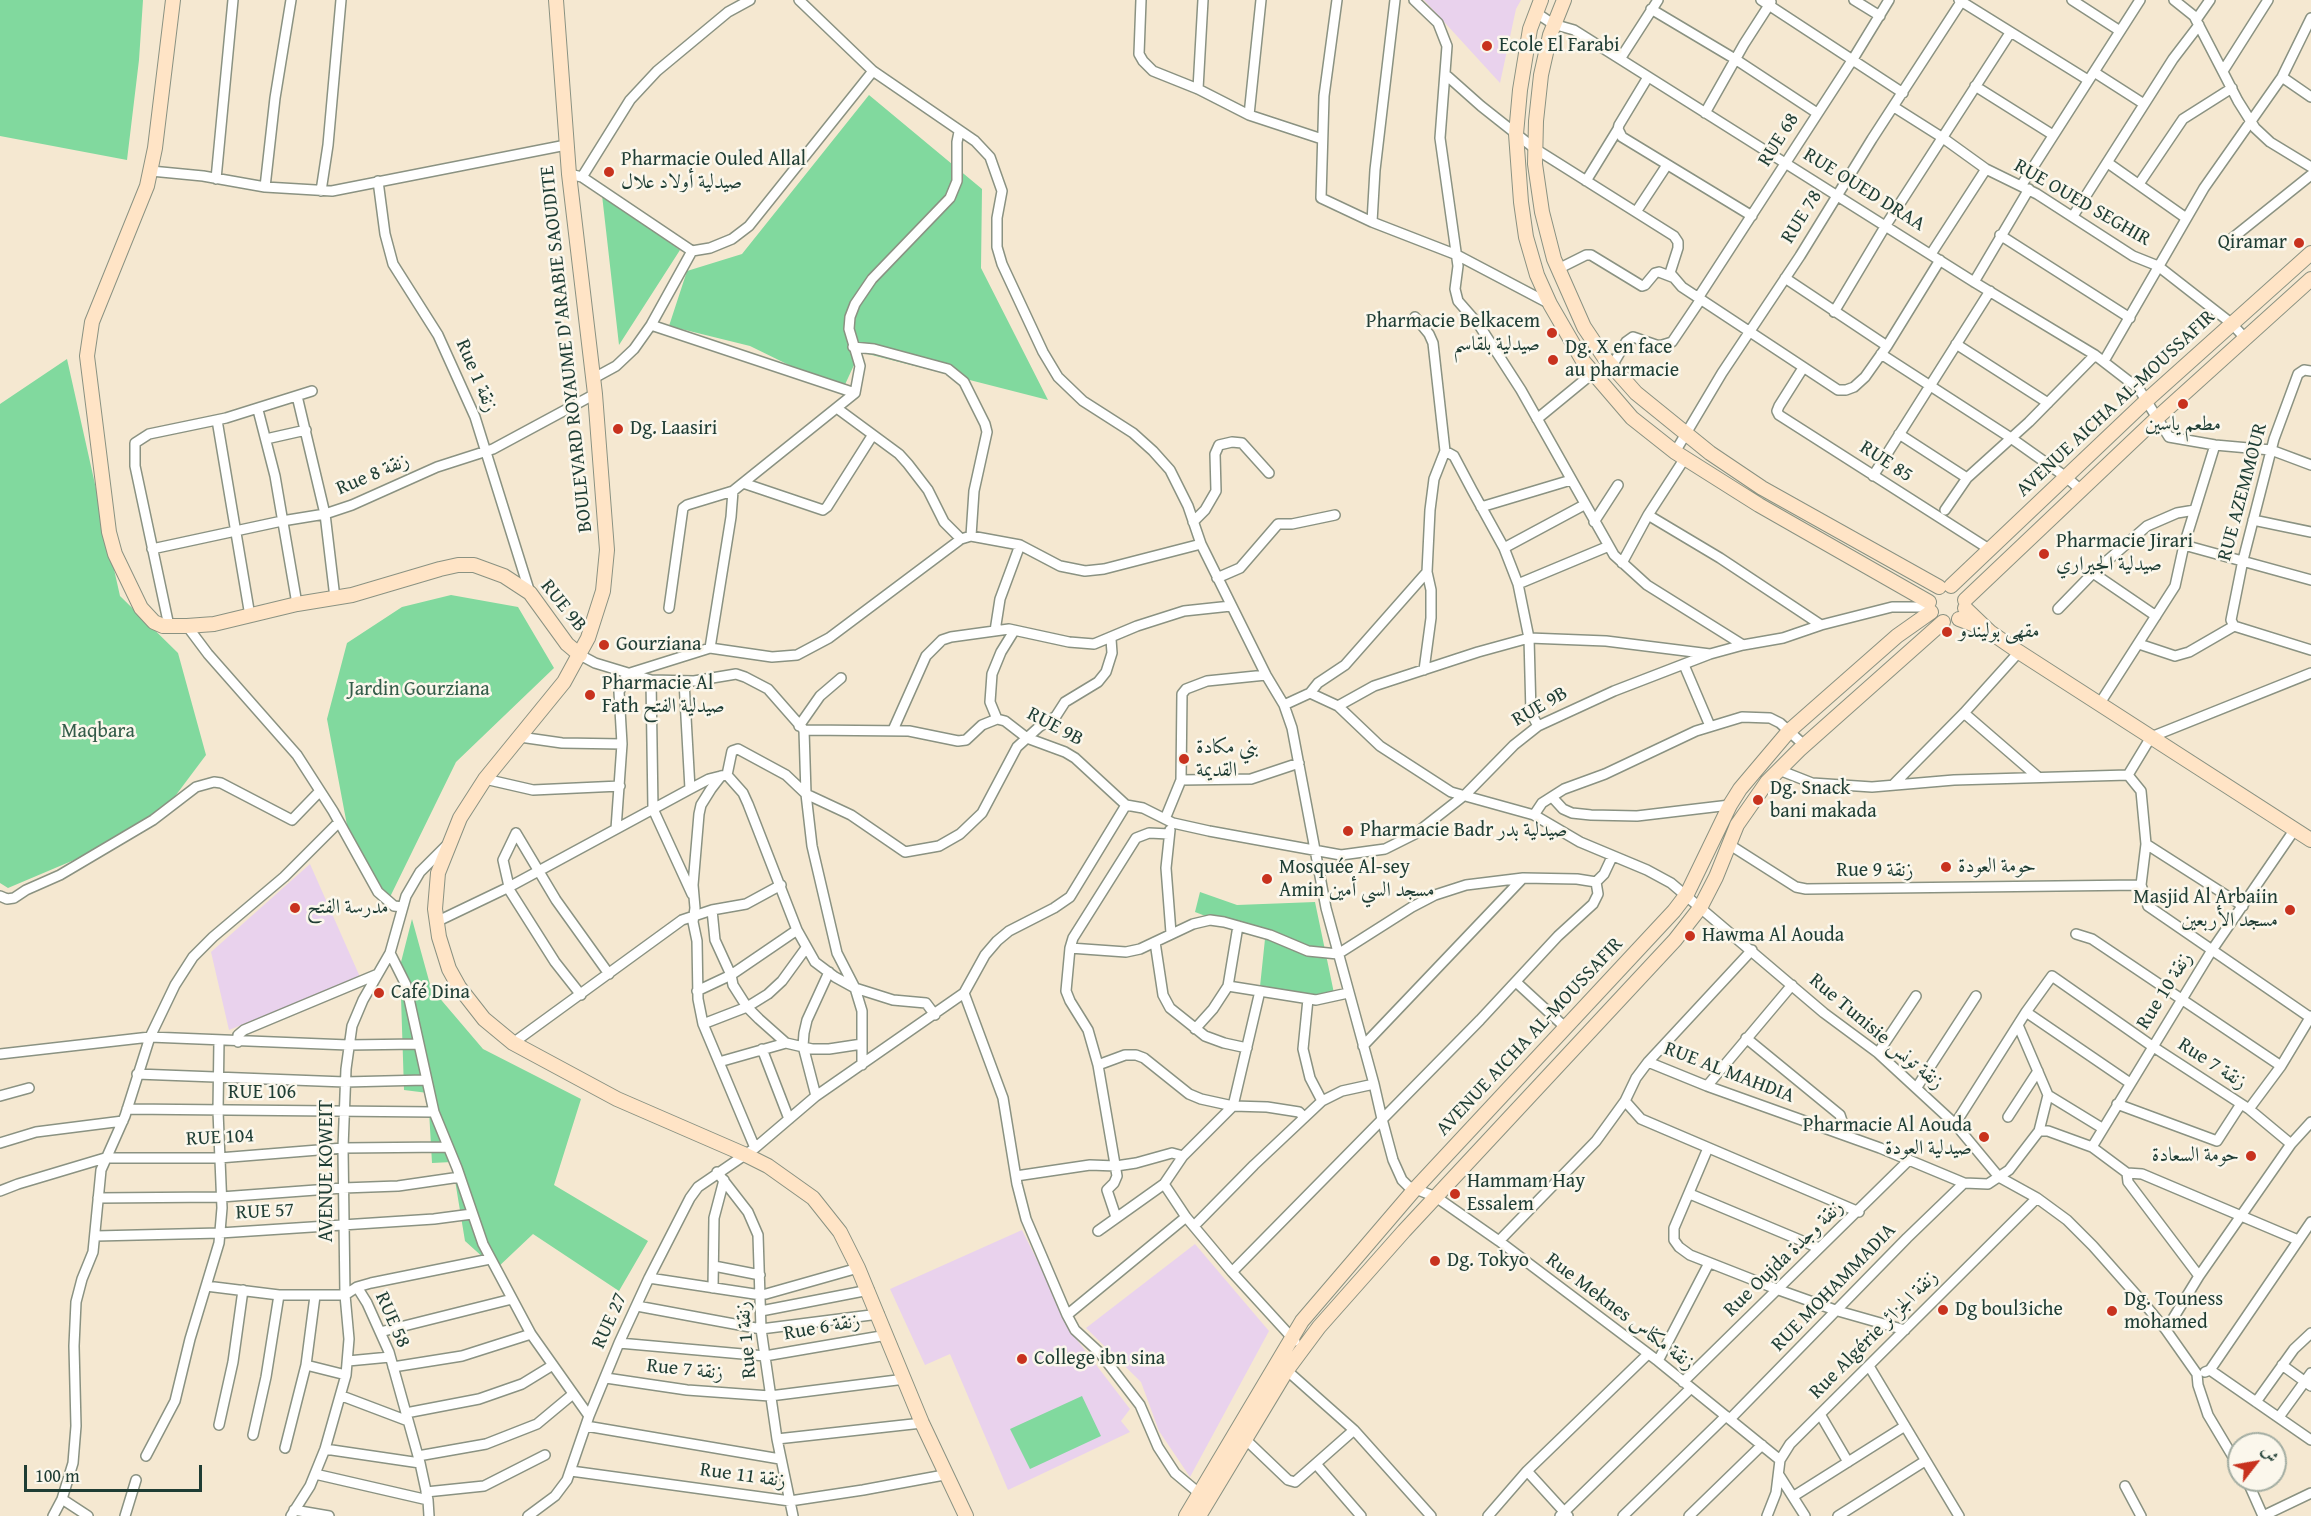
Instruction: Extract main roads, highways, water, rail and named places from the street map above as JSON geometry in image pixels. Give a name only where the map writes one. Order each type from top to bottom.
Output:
[{"type":"main road","name":"RUE 9B","points":[[172,0],[151,171],[142,201],[92,322],[87,356],[102,489],[112,545],[138,604],[147,618],[163,625],[187,627],[214,624],[297,604],[334,598],[458,565],[483,567],[515,582],[530,593],[567,644],[580,655]]},
{"type":"main road","name":"BOULEVARD ROYAUME D'ARABIE SAOUDITE","points":[[556,0],[566,145],[576,176],[594,378],[607,550],[603,591],[598,612],[580,655],[564,682],[485,779],[460,818],[449,842],[438,873],[436,922],[443,954],[459,987],[484,1019],[513,1043],[617,1100],[750,1151],[813,1198],[840,1232],[869,1290],[944,1475],[966,1516]]},
{"type":"main road","points":[[1563,0],[1553,24],[1541,75],[1534,148],[1540,202],[1558,269],[1577,316],[1612,366],[1636,393],[1685,434],[1762,488],[1945,587],[1961,593],[1963,609],[1990,632],[2311,840]]},
{"type":"main road","points":[[1538,6],[1523,67],[1516,134],[1519,185],[1526,237],[1537,275],[1550,304],[1579,355],[1632,418],[1680,455],[1930,607],[1935,618],[1943,622],[1951,622],[1963,609]]},
{"type":"main road","name":"AVENUE AICHA AL-MOUSSAFIR","points":[[1945,587],[1989,549],[2231,323],[2311,253]]},
{"type":"main road","name":"AVENUE AICHA AL-MOUSSAFIR","points":[[1963,609],[2157,418],[2311,279]]},
{"type":"main road","points":[[1930,607],[1933,592],[1945,587]]},
{"type":"main road","name":"AVENUE AICHA AL-MOUSSAFIR","points":[[1199,1516],[1240,1436],[1281,1366],[1291,1338],[1302,1321],[1415,1189],[1674,911],[1687,894],[1740,789],[1789,731],[1930,607]]},
{"type":"main road","name":"AVENUE AICHA AL-MOUSSAFIR","points":[[1281,1366],[1304,1347],[1319,1327],[1436,1197],[1668,948],[1700,908],[1746,810],[1779,770],[1943,622]]},
{"type":"main road","name":"AVENUE AICHA AL-MOUSSAFIR","points":[[1186,1516],[1240,1436]]},
{"type":"place","name":"Ecole El Farabi","points":[[1487,46]]},
{"type":"place","name":"Pharmacie Ouled Allal صيدلية أولاد علال","points":[[609,172]]},
{"type":"place","name":"Qiramar","points":[[2299,243]]},
{"type":"place","name":"Pharmacie Belkacem صيدلية بلقاسم","points":[[1552,333]]},
{"type":"place","name":"Dg. X en face au pharmacie","points":[[1553,360]]},
{"type":"place","name":"مطعم ياسين","points":[[2183,404]]},
{"type":"place","name":"Dg. Laasiri","points":[[618,429]]},
{"type":"place","name":"Pharmacie Jirari صيدلية الجيراري","points":[[2044,554]]},
{"type":"place","name":"مقهى بوليندو","points":[[1947,632]]},
{"type":"place","name":"Gourziana","points":[[604,645]]},
{"type":"place","name":"Pharmacie Al Fath صيدلية الفتح","points":[[590,695]]},
{"type":"place","name":"بني مكادة القديمة","points":[[1184,759]]},
{"type":"place","name":"Dg. Snack bani makada","points":[[1758,800]]},
{"type":"place","name":"Pharmacie Badr صيدلية بدر","points":[[1348,831]]},
{"type":"place","name":"حومة العودة","points":[[1946,867]]},
{"type":"place","name":"Mosquée Al-sey Amin مسجد السي أمين","points":[[1267,879]]},
{"type":"place","name":"مدرسة الفتح","points":[[295,908]]},
{"type":"place","name":"Masjid Al Arbaiin مسجد الأربعين","points":[[2290,910]]},
{"type":"place","name":"Hawma Al Aouda","points":[[1690,936]]},
{"type":"place","name":"Café Dina","points":[[379,993]]},
{"type":"place","name":"Pharmacie Al Aouda صيدلية العودة","points":[[1984,1137]]},
{"type":"place","name":"حومة السعادة","points":[[2251,1156]]},
{"type":"place","name":"Hammam Hay Essalem","points":[[1455,1194]]},
{"type":"place","name":"Dg. Tokyo","points":[[1435,1261]]},
{"type":"place","name":"Dg boul3iche","points":[[1943,1310]]},
{"type":"place","name":"Dg. Touness mohamed","points":[[2112,1311]]},
{"type":"place","name":"College ibn sina","points":[[1022,1359]]},
{"type":"park label","name":"Jardin Gourziana","points":[[419,690]]},
{"type":"park label","name":"Maqbara","points":[[98,732]]}]
